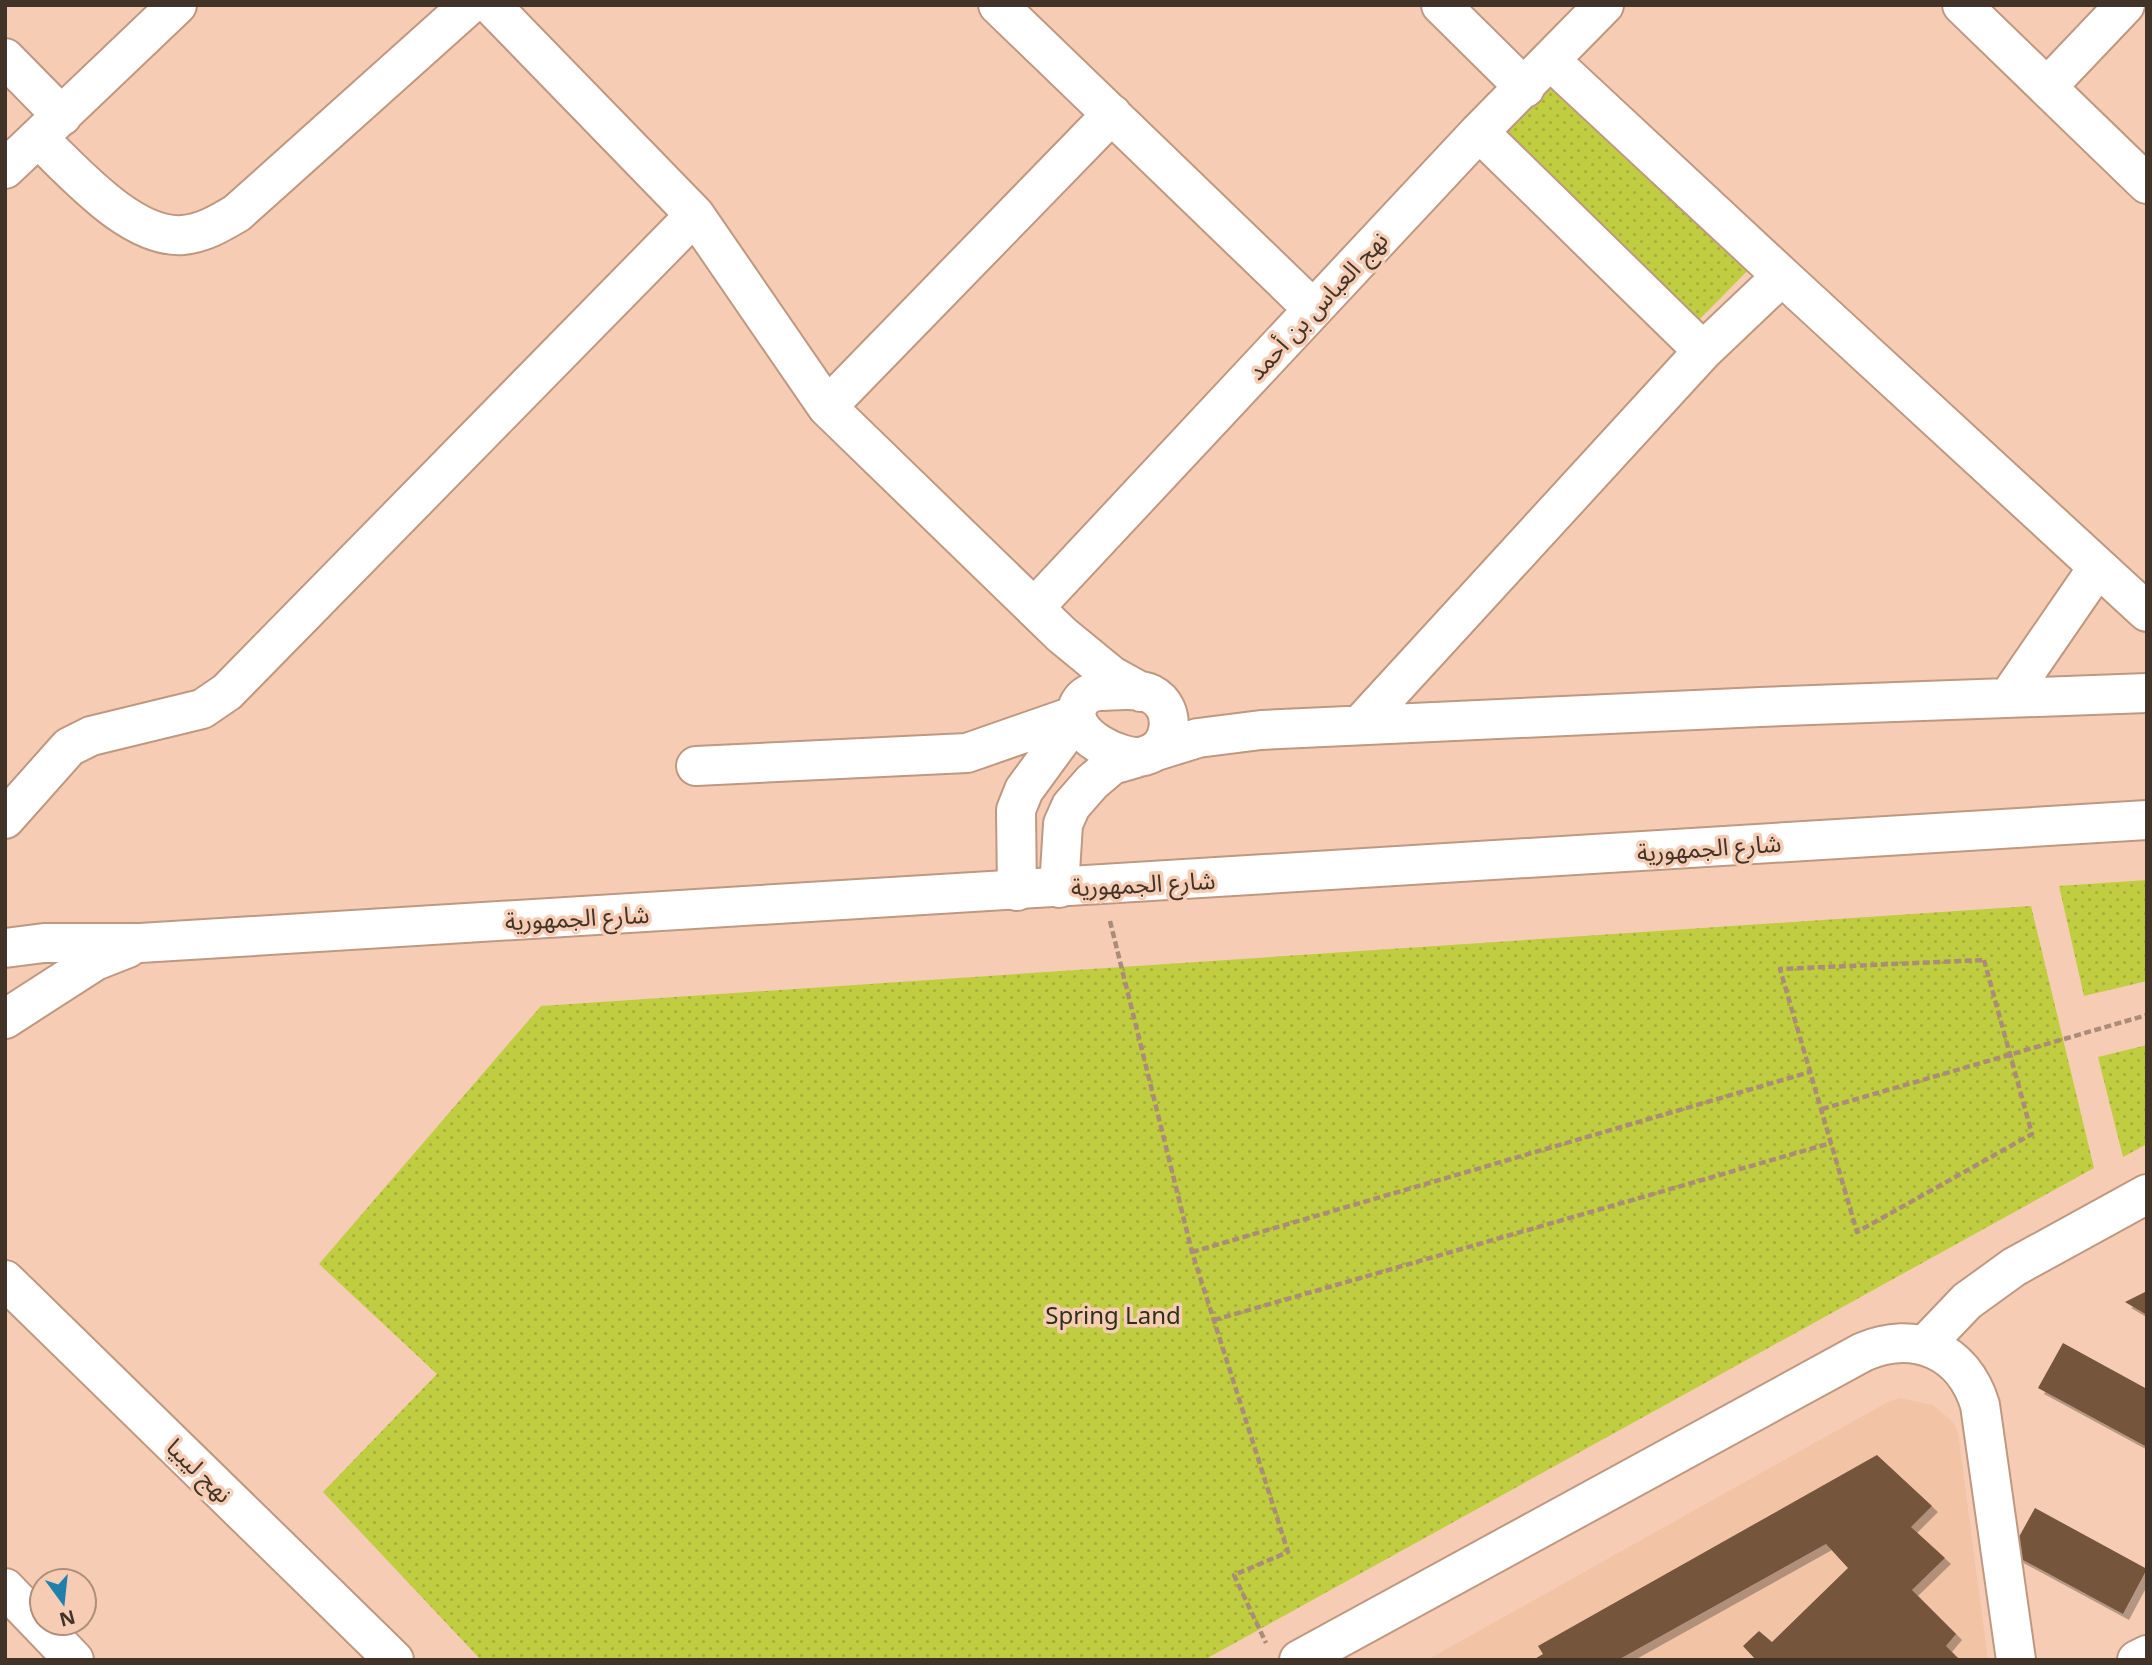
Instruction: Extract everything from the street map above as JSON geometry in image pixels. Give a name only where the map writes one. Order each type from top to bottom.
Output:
[{"type":"street","points":[[5,169],[177,5]]},
{"type":"street","points":[[5,58],[89,189],[131,219],[154,230],[181,235],[209,229],[237,213],[469,5]]},
{"type":"street","points":[[491,5],[695,215],[827,407],[1062,635],[1112,676],[1151,697],[1195,714],[1261,730]]},
{"type":"street","points":[[998,5],[1313,309]]},
{"type":"street","points":[[1441,5],[1525,88]]},
{"type":"street","name":"نهج العباس بن أحمد","points":[[1034,608],[1479,132],[1604,5]]},
{"type":"street","points":[[1962,5],[2147,184]]},
{"type":"street","points":[[2047,87],[2125,5]]},
{"type":"street","points":[[1551,61],[2147,612]]},
{"type":"street","points":[[827,407],[1112,114]]},
{"type":"street","points":[[1479,132],[1703,351]]},
{"type":"street","points":[[5,819],[69,747],[91,736],[202,709],[227,692],[695,215]]},
{"type":"street","points":[[1360,725],[1703,351],[1782,276]]},
{"type":"street","points":[[2008,698],[2098,567]]},
{"type":"street","points":[[1017,891],[1016,810],[1024,790],[1076,715],[1084,697],[1098,691],[1151,697],[1170,722],[1164,743],[1146,754],[1125,756],[1090,738],[1078,727],[1076,715],[1079,683],[1074,661],[1062,635]]},
{"type":"street","points":[[1059,888],[1063,824],[1071,806],[1092,782],[1112,765],[1198,738],[1261,730],[1360,725],[2147,693]]},
{"type":"street","points":[[695,766],[967,753],[1076,715]]},
{"type":"street","name":"شارع الجمهورية","points":[[5,948],[44,943],[140,943],[1102,886],[2147,820]]},
{"type":"street","name":"شارع الجمهورية","points":[[5,1019],[95,961],[140,943]]},
{"type":"street","points":[[1925,1346],[1967,1301],[2014,1267],[2147,1194]]},
{"type":"street","name":"نهج ليبيا","points":[[8,1288],[394,1660]]},
{"type":"street","points":[[1284,1654],[1863,1352],[1888,1343],[1902,1342],[1925,1346],[1941,1353],[1962,1370],[1976,1393],[1980,1405],[2016,1660]]},
{"type":"street","points":[[5,1588],[74,1660]]},
{"type":"street","points":[[2137,1660],[2147,1655]]},
{"type":"path","points":[[1102,886],[1192,1252],[1287,1552],[1234,1575],[1284,1654]]},
{"type":"path","points":[[1984,961],[2011,1055],[2032,1133],[1857,1232],[1780,969],[1984,961]]},
{"type":"path","points":[[1821,1109],[2011,1055],[2063,1037],[2147,1015]]},
{"type":"path","points":[[1192,1252],[1810,1072]]},
{"type":"path","points":[[1214,1320],[1831,1143]]},
{"type":"shaded area","points":[[1899,1398],[1933,1405],[1953,1422],[1958,1433],[1988,1660],[1427,1660],[1886,1403]]},
{"type":"green space","points":[[1548,50],[1760,258],[1692,327],[1479,119]]},
{"type":"green space","points":[[2147,880],[2147,981],[2084,996],[2059,886]]},
{"type":"green space","name":"Spring Land","points":[[2031,906],[2094,1168],[1204,1660],[481,1660],[323,1492],[437,1374],[319,1264],[541,1006]]},
{"type":"green space","points":[[2147,1045],[2147,1144],[2123,1157],[2098,1057]]},
{"type":"building","points":[[2147,1291],[2147,1315],[2125,1302]]},
{"type":"building","points":[[2063,1343],[2147,1389],[2147,1447],[2038,1388]]},
{"type":"building","points":[[1877,1455],[1932,1506],[1911,1527],[1945,1558],[1912,1590],[1956,1634],[1946,1646],[1960,1660],[1756,1660],[1743,1646],[1759,1631],[1772,1642],[1848,1568],[1826,1544],[1618,1660],[1533,1660],[1543,1654],[1538,1646]]},
{"type":"building","points":[[2035,1508],[2147,1569],[2123,1614],[2010,1553]]}]
